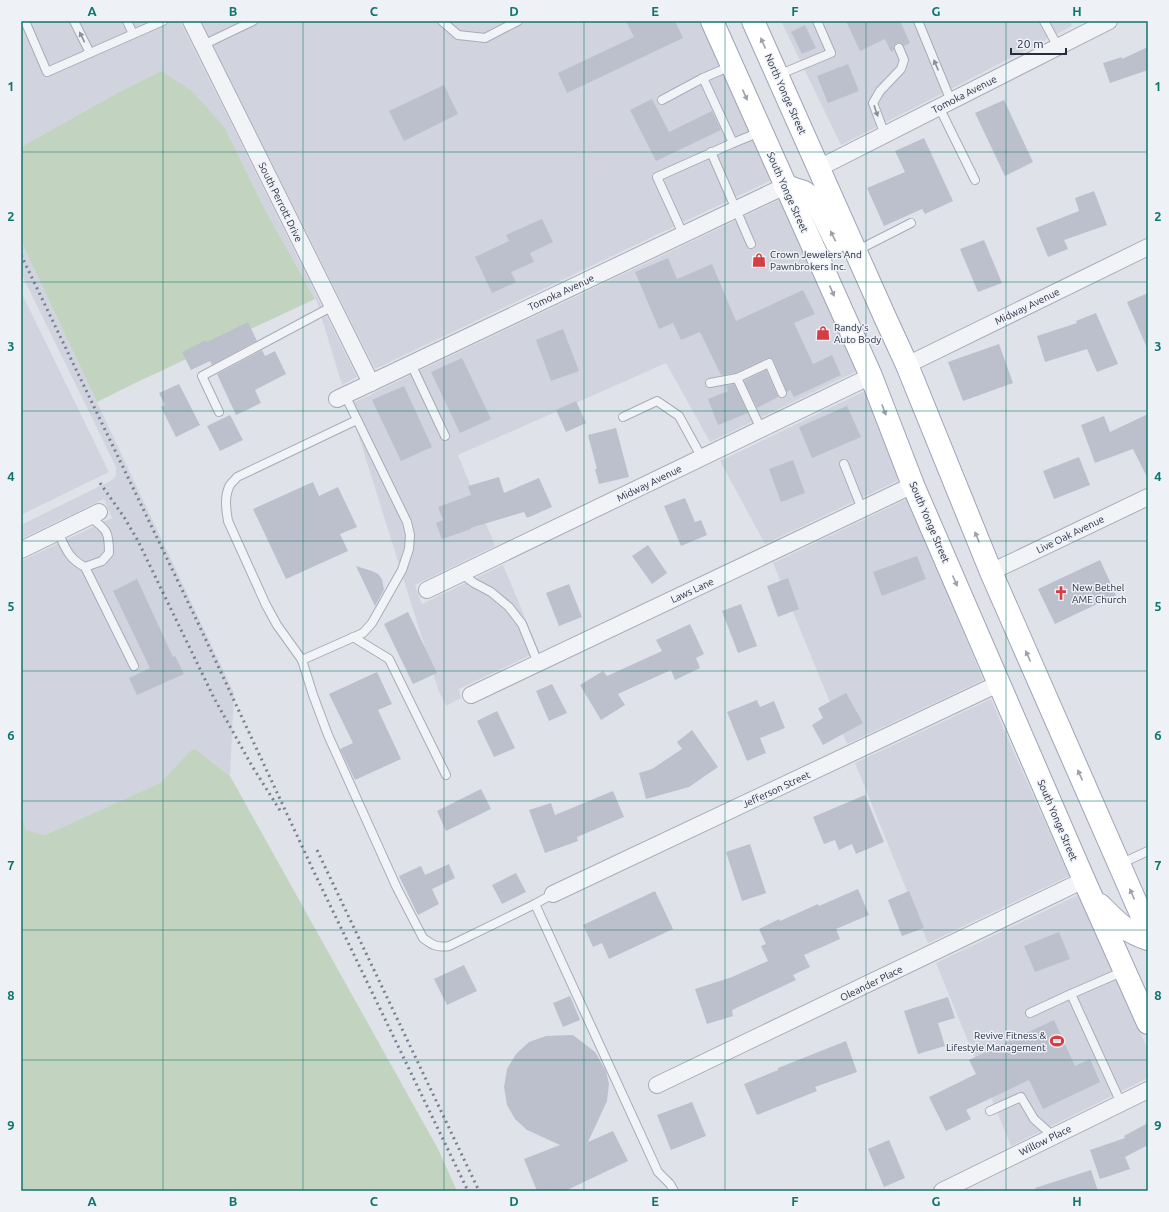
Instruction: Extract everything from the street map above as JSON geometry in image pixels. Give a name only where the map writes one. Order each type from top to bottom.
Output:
[{"type":"main road","name":"South Yonge Street","points":[[712,21],[870,376],[913,485],[1000,683],[1087,888],[1148,1023]]},
{"type":"main road","name":"North Yonge Street","points":[[753,21],[819,168]]},
{"type":"main road","points":[[819,168],[907,365],[991,572],[1148,930]]},
{"type":"main road","points":[[785,186],[804,192],[816,201],[866,303],[884,314]]},
{"type":"main road","points":[[1087,888],[1122,927],[1136,935],[1148,939]]},
{"type":"street","name":"South Perrott Drive","points":[[191,21],[371,383]]},
{"type":"street","name":"Tomoka Avenue","points":[[819,168],[1109,21]]},
{"type":"street","name":"Tomoka Avenue","points":[[341,397],[785,186]]},
{"type":"street","name":"Midway Avenue","points":[[907,365],[1148,247]]},
{"type":"street","name":"Midway Avenue","points":[[427,590],[870,376]]},
{"type":"street","name":"Laws Lane","points":[[471,695],[913,485]]},
{"type":"street","name":"Live Oak Avenue","points":[[991,572],[1148,497]]},
{"type":"street","points":[[21,550],[95,515]]},
{"type":"street","name":"Jefferson Street","points":[[553,894],[1000,683]]},
{"type":"street","name":"Oleander Place","points":[[657,1085],[1087,888]]},
{"type":"street","name":"Willow Place","points":[[942,1191],[1148,1090]]},
{"type":"lane","points":[[25,21],[47,72],[163,21]]},
{"type":"lane","points":[[74,21],[90,53]]},
{"type":"lane","points":[[127,21],[133,34]]},
{"type":"lane","points":[[203,45],[253,21]]},
{"type":"lane","points":[[442,21],[458,35],[485,38],[518,21]]},
{"type":"lane","points":[[778,76],[831,53],[817,21]]},
{"type":"lane","points":[[918,21],[945,104],[975,180]]},
{"type":"lane","points":[[1044,21],[1058,47]]},
{"type":"lane","points":[[885,135],[873,103],[880,91],[901,69],[904,60],[899,48]]},
{"type":"lane","points":[[662,100],[731,65]]},
{"type":"lane","points":[[703,78],[733,143]]},
{"type":"lane","points":[[683,234],[657,177],[711,152],[761,132]]},
{"type":"lane","points":[[711,152],[751,244]]},
{"type":"lane","points":[[856,251],[911,224]]},
{"type":"lane","points":[[219,412],[202,376],[333,306]]},
{"type":"lane","points":[[710,383],[737,378],[769,363],[782,393]]},
{"type":"lane","points":[[411,364],[445,436]]},
{"type":"lane","points":[[737,378],[761,429]]},
{"type":"lane","points":[[302,660],[362,633],[372,623],[402,570],[409,549],[410,535],[407,522],[358,420],[341,397]]},
{"type":"lane","points":[[622,417],[657,401],[679,416],[702,458]]},
{"type":"lane","points":[[358,420],[237,478],[230,485],[226,499],[228,521],[266,605],[277,625],[302,660],[312,695],[328,735],[397,888],[424,938],[430,944],[440,948],[449,946],[553,894]]},
{"type":"lane","points":[[844,464],[862,509]]},
{"type":"lane","points":[[85,567],[102,561],[109,553],[109,537],[95,515]]},
{"type":"lane","points":[[58,532],[67,553],[85,567],[134,666]]},
{"type":"lane","points":[[462,574],[474,583],[491,592],[509,607],[522,624],[538,663]]},
{"type":"lane","points":[[353,637],[389,659],[446,775]]},
{"type":"lane","points":[[1119,864],[1148,851]]},
{"type":"lane","points":[[535,904],[658,1172],[670,1184],[674,1191]]},
{"type":"lane","points":[[1030,1013],[1124,970]]},
{"type":"lane","points":[[1071,994],[1121,1103]]},
{"type":"lane","points":[[990,1111],[1021,1097],[1034,1119],[1053,1136]]},
{"type":"shaded area","points":[[21,21],[180,21],[357,377],[342,385],[317,302],[262,204],[225,128],[161,71],[119,92],[21,147]]},
{"type":"shaded area","points":[[201,21],[700,21],[772,180],[375,369]]},
{"type":"shaded area","points":[[781,21],[1070,21],[1072,26],[841,145]]},
{"type":"shaded area","points":[[781,199],[857,371],[710,442],[666,363],[458,455],[495,546],[415,585],[422,604],[503,565],[539,651],[459,689],[461,698],[446,706],[438,689],[349,405]]},
{"type":"shaded area","points":[[21,241],[234,693],[230,776],[195,749],[190,751],[160,783],[45,835],[26,830],[21,814],[21,561],[112,518],[104,499],[21,539],[21,525],[112,480],[116,476],[116,467],[21,273]]},
{"type":"shaded area","points":[[21,292],[109,472],[21,515]]},
{"type":"shaded area","points":[[865,391],[901,479],[765,544],[720,461]]},
{"type":"shaded area","points":[[909,498],[983,680],[847,744],[773,563]]},
{"type":"shaded area","points":[[991,699],[1069,876],[928,943],[855,763]]},
{"type":"shaded area","points":[[1078,895],[1148,1050],[1148,1078],[1011,1146],[936,963]]},
{"type":"green space","points":[[161,71],[192,91],[225,128],[262,204],[315,299],[97,402],[21,241],[21,147],[119,92]]},
{"type":"green space","points":[[195,749],[230,776],[438,1149],[457,1191],[21,1191],[21,814],[26,830],[45,835],[160,783],[190,751]]},
{"type":"building","points":[[626,21],[675,21],[683,38],[567,93],[558,73],[634,37]]},
{"type":"building","points":[[846,21],[900,21],[910,43],[904,46],[897,43],[894,50],[891,52],[885,39],[860,51]]},
{"type":"building","points":[[805,25],[816,48],[802,54],[791,32]]},
{"type":"building","points":[[1148,47],[1148,70],[1110,83],[1103,63],[1122,57],[1122,59]]},
{"type":"building","points":[[848,64],[859,91],[828,103],[817,76]]},
{"type":"building","points":[[444,85],[458,114],[404,141],[389,111]]},
{"type":"building","points":[[652,99],[669,132],[712,111],[721,130],[656,161],[630,110]]},
{"type":"building","points":[[1004,100],[1033,162],[1005,176],[975,113]]},
{"type":"building","points":[[924,138],[953,201],[925,214],[922,209],[884,226],[867,188],[905,172],[895,151]]},
{"type":"building","points":[[1094,191],[1107,225],[1064,240],[1068,249],[1048,257],[1036,228],[1079,211],[1075,198]]},
{"type":"building","points":[[542,219],[553,242],[530,253],[534,262],[511,272],[516,282],[492,293],[475,257],[509,241],[506,235]]},
{"type":"building","points":[[984,240],[1002,283],[978,292],[960,249]]},
{"type":"building","points":[[668,258],[677,279],[712,264],[736,321],[803,290],[815,314],[794,323],[813,364],[832,355],[841,375],[794,397],[790,390],[787,392],[774,361],[770,358],[735,373],[721,375],[700,332],[681,340],[673,323],[659,329],[635,272]]},
{"type":"building","points":[[1148,293],[1148,350],[1127,302]]},
{"type":"building","points":[[1096,313],[1118,364],[1097,372],[1087,349],[1045,362],[1037,336],[1077,323],[1076,321]]},
{"type":"building","points":[[248,322],[257,341],[212,365],[210,361],[191,370],[182,352],[206,340],[207,342]]},
{"type":"building","points":[[563,329],[579,371],[551,381],[536,340]]},
{"type":"building","points":[[999,344],[1013,383],[963,401],[948,362]]},
{"type":"building","points":[[262,350],[265,356],[275,351],[286,374],[255,390],[261,403],[236,415],[217,374]]},
{"type":"building","points":[[462,358],[491,419],[460,433],[431,372]]},
{"type":"building","points":[[766,370],[778,397],[757,408],[744,381]]},
{"type":"building","points":[[179,384],[200,425],[176,437],[161,407],[165,405],[159,393]]},
{"type":"building","points":[[734,384],[748,413],[718,425],[708,399],[728,391],[726,386]]},
{"type":"building","points":[[404,386],[432,447],[401,461],[372,400]]},
{"type":"building","points":[[576,401],[586,423],[566,432],[556,410]]},
{"type":"building","points":[[847,406],[861,437],[812,458],[799,427]]},
{"type":"building","points":[[1148,414],[1148,479],[1133,449],[1095,463],[1081,425],[1104,416],[1110,432]]},
{"type":"building","points":[[230,415],[243,440],[220,451],[207,426]]},
{"type":"building","points":[[616,428],[629,477],[599,484],[595,469],[597,469],[588,435]]},
{"type":"building","points":[[1079,457],[1090,485],[1054,499],[1043,471]]},
{"type":"building","points":[[793,460],[805,493],[781,502],[769,469]]},
{"type":"building","points":[[499,477],[504,493],[539,478],[552,507],[527,518],[524,512],[470,528],[471,529],[442,539],[436,523],[443,520],[438,507],[471,495],[468,486]]},
{"type":"building","points":[[313,482],[319,496],[338,487],[357,527],[340,534],[348,551],[286,579],[253,509]]},
{"type":"building","points":[[685,498],[695,522],[701,520],[707,535],[681,546],[664,506]]},
{"type":"building","points":[[648,545],[667,573],[652,584],[632,556]]},
{"type":"building","points":[[917,556],[926,579],[882,596],[873,572]]},
{"type":"building","points":[[1100,560],[1116,595],[1055,624],[1038,589]]},
{"type":"building","points":[[356,566],[378,574],[382,579],[384,590],[375,606]]},
{"type":"building","points":[[788,578],[799,609],[778,617],[767,586]]},
{"type":"building","points":[[137,579],[173,657],[175,656],[184,674],[137,695],[129,678],[150,668],[113,591]]},
{"type":"building","points":[[569,584],[582,617],[559,626],[546,593]]},
{"type":"building","points":[[741,604],[757,646],[738,653],[722,611]]},
{"type":"building","points":[[408,612],[437,673],[413,684],[384,624]]},
{"type":"building","points":[[690,624],[704,654],[696,658],[700,668],[675,680],[671,670],[618,694],[625,705],[601,720],[580,685],[603,671],[607,676],[662,651],[656,640]]},
{"type":"building","points":[[377,672],[392,704],[378,710],[401,759],[355,780],[340,749],[353,743],[329,694]]},
{"type":"building","points":[[552,684],[567,713],[549,721],[536,691]]},
{"type":"building","points":[[846,693],[863,723],[823,745],[812,725],[823,718],[818,708]]},
{"type":"building","points":[[757,700],[760,707],[774,701],[785,728],[760,738],[766,753],[747,761],[727,712]]},
{"type":"building","points":[[497,711],[515,748],[494,757],[477,721]]},
{"type":"building","points":[[692,730],[718,767],[689,787],[646,799],[639,773],[652,769],[682,749],[677,742]]},
{"type":"building","points":[[481,789],[491,809],[446,831],[437,811]]},
{"type":"building","points":[[613,791],[624,817],[577,837],[578,841],[545,853],[529,810],[551,803],[555,815]]},
{"type":"building","points":[[865,795],[884,842],[856,854],[852,844],[839,850],[835,840],[824,844],[813,817]]},
{"type":"building","points":[[750,844],[766,893],[742,901],[726,852]]},
{"type":"building","points":[[449,864],[455,878],[432,889],[439,904],[418,915],[399,876],[421,866],[425,875]]},
{"type":"building","points":[[516,873],[526,892],[502,904],[492,885]]},
{"type":"building","points":[[858,889],[869,915],[836,929],[840,939],[804,955],[810,967],[793,975],[796,980],[732,1010],[733,1016],[707,1024],[695,989],[732,977],[768,961],[761,946],[766,944],[759,929],[779,919],[780,921],[818,904],[819,906]]},
{"type":"building","points":[[655,891],[673,929],[609,959],[602,943],[593,947],[583,925]]},
{"type":"building","points":[[909,891],[924,928],[902,936],[888,900]]},
{"type":"building","points":[[1059,932],[1070,959],[1035,972],[1024,946]]},
{"type":"building","points":[[464,965],[477,991],[447,1005],[434,979]]},
{"type":"building","points":[[570,996],[580,1020],[563,1027],[553,1003]]},
{"type":"building","points":[[948,997],[955,1018],[938,1023],[945,1046],[918,1054],[904,1011]]},
{"type":"building","points":[[1054,1020],[1075,1066],[1090,1059],[1100,1082],[1043,1109],[1029,1080],[966,1110],[971,1119],[946,1131],[929,1097],[976,1074],[969,1060]]},
{"type":"building","points":[[573,1035],[595,1052],[606,1071],[609,1084],[607,1101],[588,1142],[613,1131],[628,1161],[565,1191],[537,1191],[524,1159],[560,1145],[527,1130],[515,1119],[507,1105],[504,1087],[507,1069],[516,1054],[529,1042],[546,1036]]},
{"type":"building","points":[[846,1041],[857,1072],[815,1087],[817,1091],[757,1115],[744,1084],[778,1070],[778,1068]]},
{"type":"building","points":[[692,1102],[706,1136],[671,1150],[657,1115]]},
{"type":"building","points":[[1148,1123],[1148,1145],[1125,1157],[1130,1169],[1100,1179],[1090,1150],[1125,1138],[1124,1136]]},
{"type":"building","points":[[889,1140],[905,1178],[884,1187],[868,1149]]},
{"type":"building","points":[[1091,1170],[1098,1191],[1036,1191],[1035,1188]]},
{"type":"railway","points":[[21,255],[198,623],[314,872],[468,1191]]},
{"type":"railway","points":[[100,483],[124,517],[138,541],[214,698],[252,766],[281,812]]},
{"type":"railway","points":[[317,850],[479,1191]]},
{"type":"place","name":"Crown Jewelers And Pawnbrokers Inc.","points":[[759,260]]},
{"type":"place","name":"Randy's Auto Body","points":[[823,333]]},
{"type":"place","name":"New Bethel AME Church","points":[[1061,593]]},
{"type":"place","name":"Revive Fitness & Lifestyle Management","points":[[1057,1041]]}]
